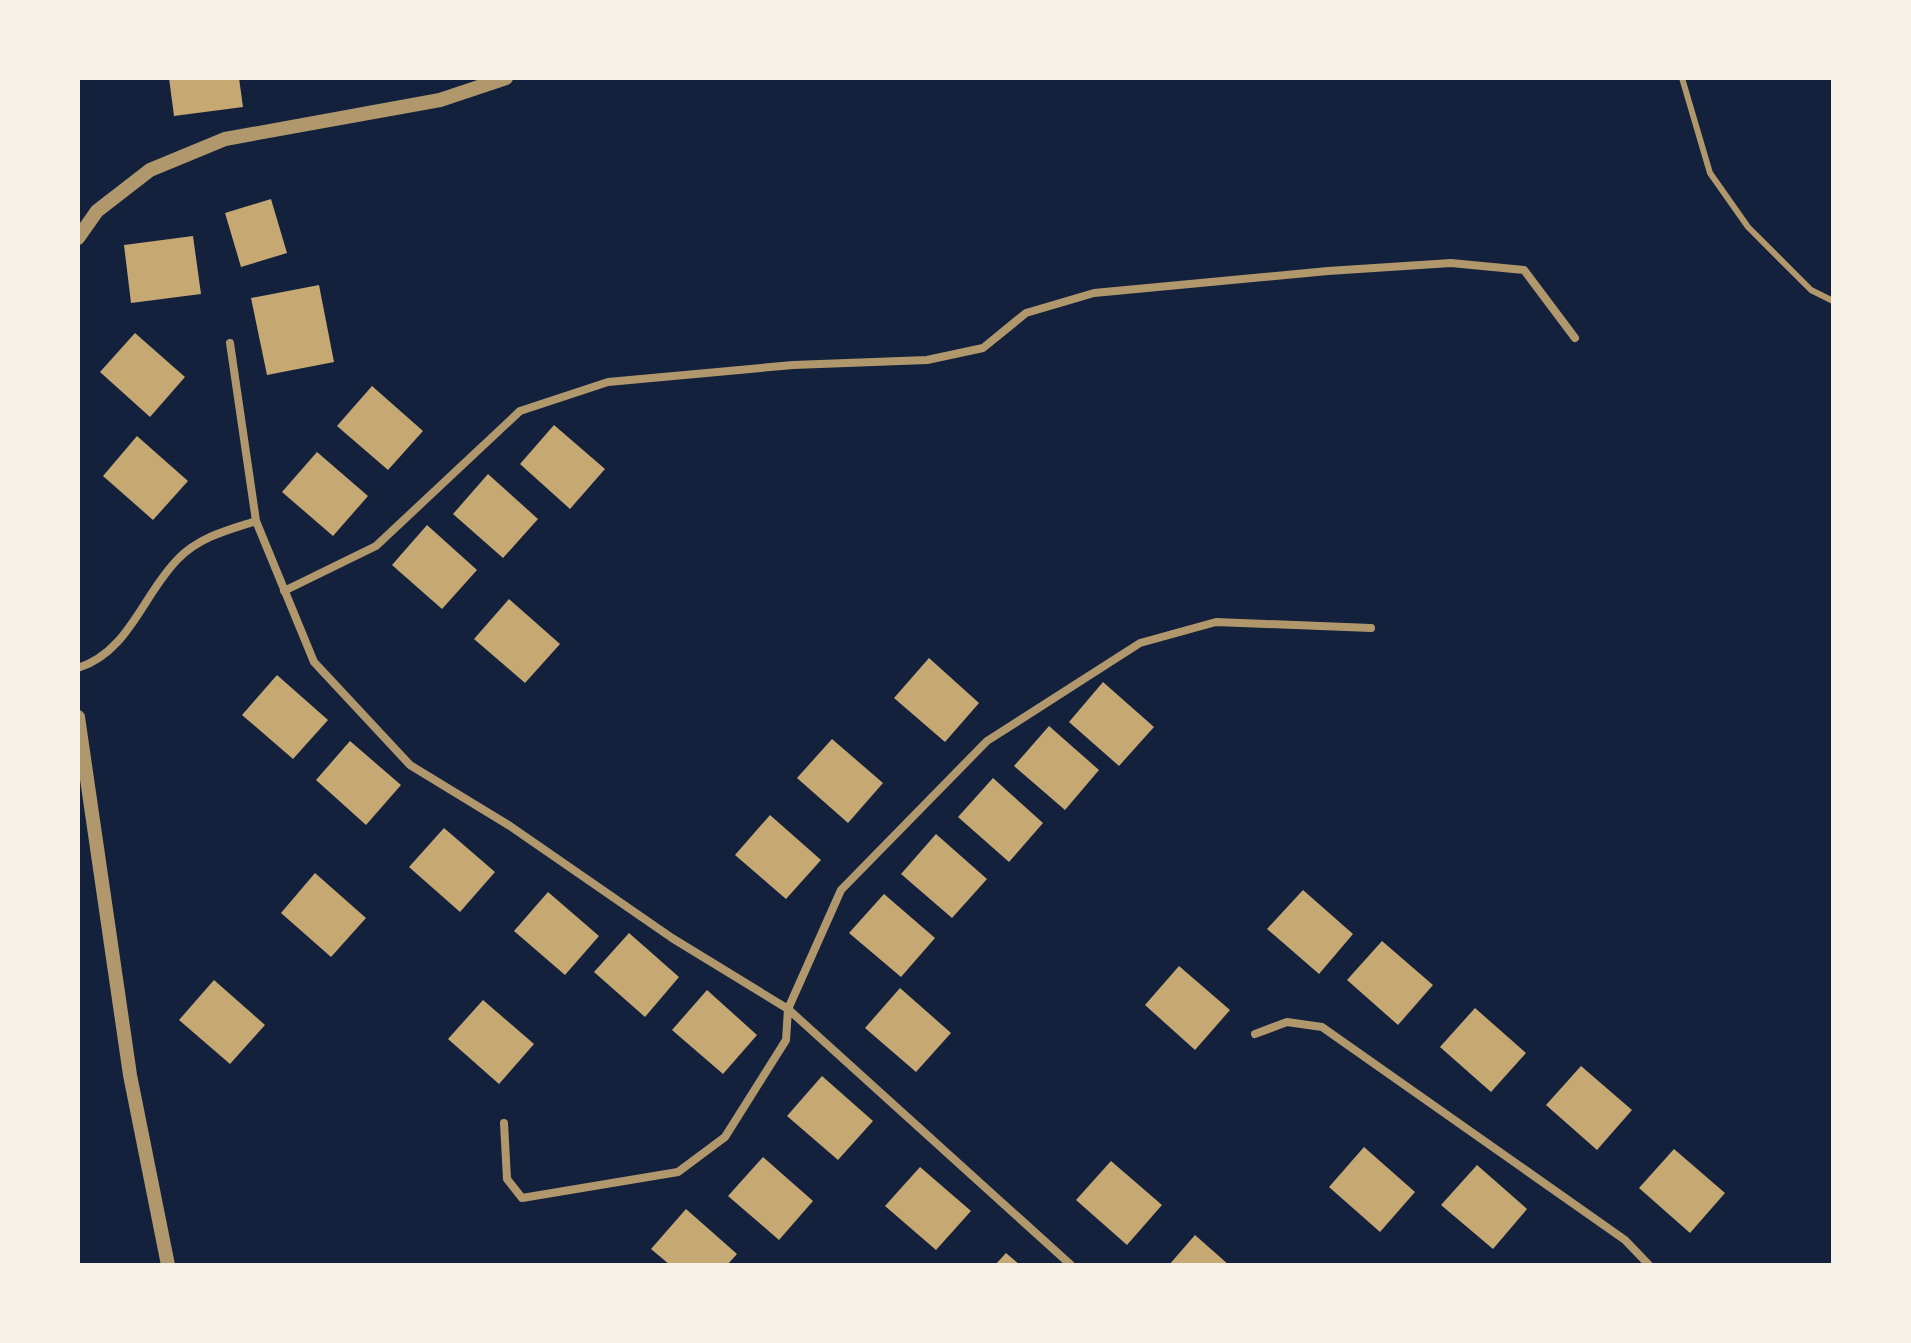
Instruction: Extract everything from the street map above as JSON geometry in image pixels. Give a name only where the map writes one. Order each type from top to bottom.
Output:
[{"type":"street","points":[[78,238],[97,211],[150,170],[225,139],[440,100],[506,78]]},
{"type":"street","points":[[284,591],[376,546],[520,411],[608,382],[793,365],[927,360],[983,348],[1026,313],[1094,293],[1451,263],[1524,270],[1575,338]]},
{"type":"street","points":[[230,343],[256,521],[314,662],[410,765],[510,826],[672,938],[788,1009],[1071,1265]]},
{"type":"street","points":[[78,668],[95,662],[117,643],[178,559],[206,538],[256,521]]},
{"type":"street","points":[[504,1123],[507,1179],[522,1198],[678,1172],[725,1137],[786,1040],[788,1009],[841,890],[987,741],[1140,643],[1216,622],[1371,628]]},
{"type":"street","points":[[78,717],[130,1075],[168,1265]]},
{"type":"street","points":[[1255,1034],[1287,1022],[1322,1027],[1625,1240],[1649,1265]]},
{"type":"lane","points":[[1682,78],[1710,173],[1748,227],[1811,290],[1833,301]]},
{"type":"building","points":[[169,78],[239,78],[243,107],[174,116]]},
{"type":"building","points":[[271,199],[287,253],[241,267],[225,213]]},
{"type":"building","points":[[193,236],[201,294],[131,303],[124,245]]},
{"type":"building","points":[[319,285],[334,362],[267,375],[251,298]]},
{"type":"building","points":[[135,333],[185,377],[150,417],[100,372]]},
{"type":"building","points":[[372,386],[423,431],[388,470],[337,426]]},
{"type":"building","points":[[554,425],[605,469],[570,509],[520,464]]},
{"type":"building","points":[[137,436],[188,481],[153,520],[103,476]]},
{"type":"building","points":[[317,452],[368,496],[333,536],[282,492]]},
{"type":"building","points":[[488,474],[538,519],[503,558],[453,514]]},
{"type":"building","points":[[427,525],[477,570],[442,609],[392,565]]},
{"type":"building","points":[[509,599],[560,644],[525,683],[474,639]]},
{"type":"building","points":[[929,658],[979,703],[945,742],[894,698]]},
{"type":"building","points":[[277,675],[328,720],[293,759],[242,715]]},
{"type":"building","points":[[1103,682],[1154,727],[1119,766],[1069,722]]},
{"type":"building","points":[[1049,726],[1099,770],[1065,810],[1014,766]]},
{"type":"building","points":[[832,739],[883,783],[848,823],[797,778]]},
{"type":"building","points":[[350,741],[401,785],[366,825],[316,780]]},
{"type":"building","points":[[993,778],[1043,823],[1009,862],[958,817]]},
{"type":"building","points":[[770,815],[821,860],[786,899],[735,855]]},
{"type":"building","points":[[444,828],[495,872],[460,912],[409,867]]},
{"type":"building","points":[[936,834],[987,879],[952,918],[901,874]]},
{"type":"building","points":[[315,873],[366,918],[331,957],[281,913]]},
{"type":"building","points":[[1303,890],[1353,934],[1319,974],[1267,929]]},
{"type":"building","points":[[548,892],[599,936],[565,975],[514,931]]},
{"type":"building","points":[[884,894],[935,938],[901,977],[849,933]]},
{"type":"building","points":[[629,933],[679,977],[645,1017],[594,972]]},
{"type":"building","points":[[1382,941],[1433,985],[1398,1025],[1347,980]]},
{"type":"building","points":[[1179,966],[1230,1010],[1195,1050],[1145,1005]]},
{"type":"building","points":[[214,980],[265,1025],[230,1064],[179,1020]]},
{"type":"building","points":[[900,988],[951,1033],[916,1072],[865,1028]]},
{"type":"building","points":[[707,990],[757,1035],[723,1074],[672,1030]]},
{"type":"building","points":[[483,1000],[534,1044],[499,1084],[448,1039]]},
{"type":"building","points":[[1475,1008],[1526,1053],[1491,1092],[1440,1047]]},
{"type":"building","points":[[1581,1066],[1632,1110],[1597,1150],[1546,1105]]},
{"type":"building","points":[[822,1076],[873,1121],[838,1160],[787,1116]]},
{"type":"building","points":[[1364,1147],[1415,1192],[1380,1232],[1329,1187]]},
{"type":"building","points":[[1674,1149],[1725,1193],[1690,1233],[1639,1188]]},
{"type":"building","points":[[763,1157],[813,1201],[779,1240],[728,1196]]},
{"type":"building","points":[[1111,1161],[1162,1205],[1127,1245],[1076,1200]]},
{"type":"building","points":[[1477,1165],[1527,1209],[1493,1249],[1441,1205]]},
{"type":"building","points":[[920,1167],[971,1211],[936,1250],[885,1206]]},
{"type":"building","points":[[686,1209],[737,1254],[727,1265],[670,1265],[651,1249]]},
{"type":"building","points":[[1195,1235],[1229,1265],[1169,1265]]},
{"type":"building","points":[[1006,1253],[1020,1265],[995,1265]]}]
